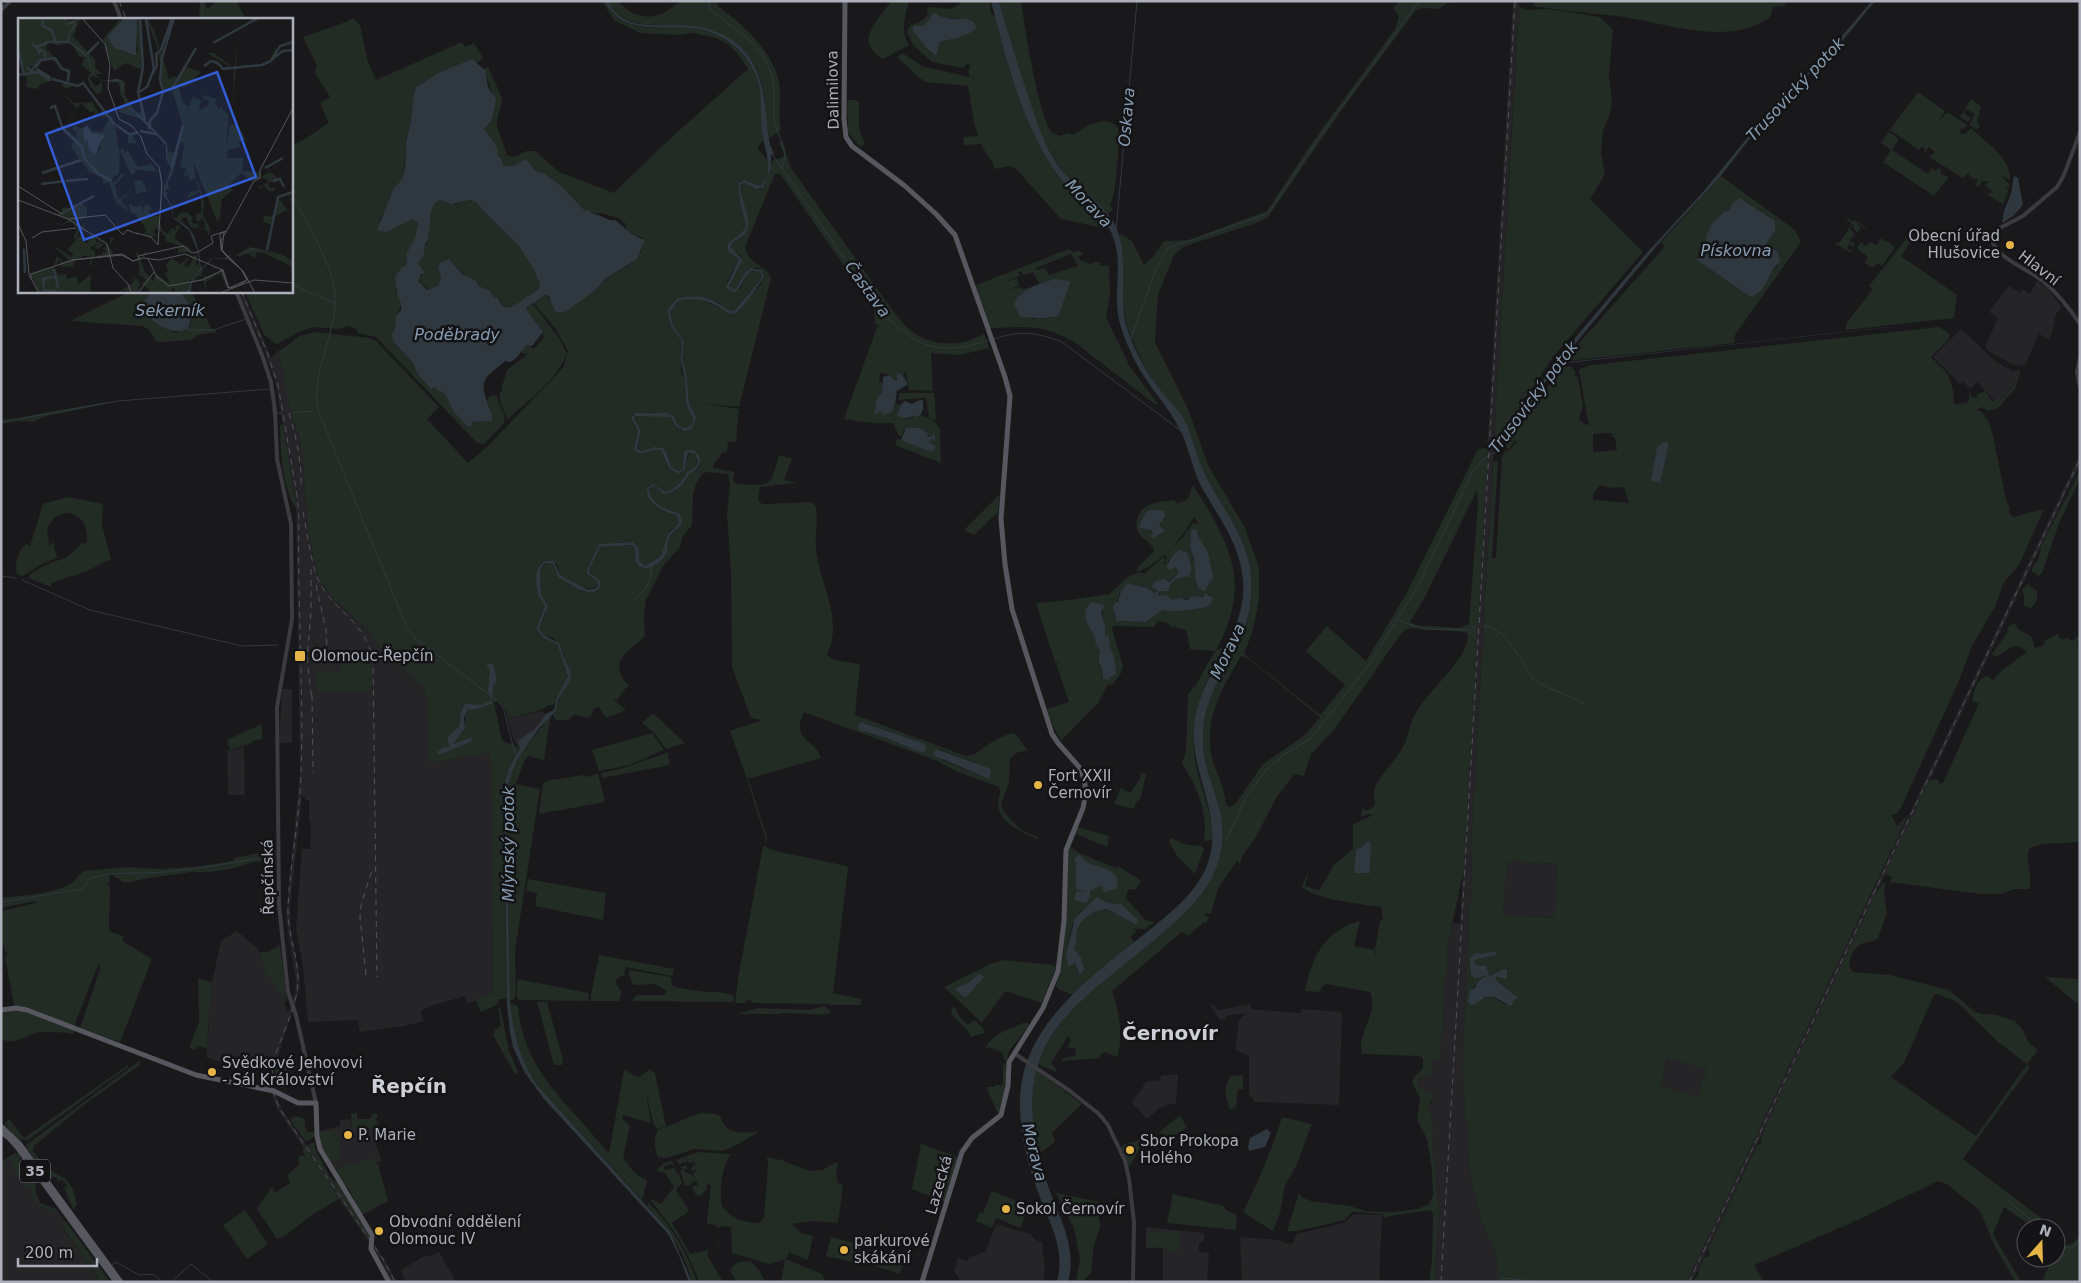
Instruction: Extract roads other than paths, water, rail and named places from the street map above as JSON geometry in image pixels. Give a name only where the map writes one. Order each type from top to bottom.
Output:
[{"type":"main road","name":"Dalimilova","points":[[845,1],[844,119],[846,137],[855,148],[923,202],[951,229],[958,240],[1010,396],[1001,519],[1010,602],[1049,726],[1058,744],[1080,768],[1086,791],[1083,808],[1066,850],[1064,921],[1056,978],[1043,1008],[1014,1053]]},
{"type":"main road","points":[[1,1010],[16,1008],[27,1010],[179,1069],[217,1081],[274,1091],[298,1103],[316,1103],[317,1136],[320,1149],[372,1236],[372,1251],[389,1282]]},
{"type":"main road","name":"Lazecká","points":[[922,1282],[962,1152],[972,1138],[1001,1115],[1009,1083],[1008,1066],[1014,1053]]},
{"type":"main road","name":"35","points":[[1,1126],[20,1143],[121,1282]]},
{"type":"main road","name":"35","points":[[1,1132],[17,1147],[116,1282]]},
{"type":"street","points":[[1,10],[10,1]]},
{"type":"street","points":[[114,1],[121,18]]},
{"type":"street","name":"Hlavní","points":[[2080,132],[2061,181],[2047,196],[2022,216],[1998,229],[1994,234],[1992,242],[2001,253],[2050,287],[2080,324]]},
{"type":"street","name":"Řepčínská","points":[[236,292],[262,355],[273,392],[277,459],[292,534],[292,619],[279,689],[277,712],[280,923],[288,992],[297,1017],[316,1103]]},
{"type":"street","points":[[2080,358],[2077,370],[2080,387]]},
{"type":"street","points":[[1014,1053],[1042,1071],[1102,1116],[1117,1144],[1127,1167],[1131,1193],[1134,1220],[1133,1282]]},
{"type":"water","points":[[605,1],[608,1],[614,11],[633,23],[680,25],[719,33],[738,45],[753,64],[762,86],[769,138],[774,153],[771,155],[771,168],[763,187],[757,189],[744,183],[740,185],[748,227],[747,231],[730,247],[742,259],[729,286],[733,289],[736,288],[745,273],[751,268],[761,270],[764,276],[751,296],[735,314],[729,313],[709,302],[691,299],[678,301],[670,312],[673,325],[684,342],[683,360],[689,403],[696,417],[692,429],[684,431],[676,426],[671,417],[636,416],[634,418],[641,431],[637,449],[642,451],[655,447],[663,448],[671,467],[679,471],[683,468],[684,452],[694,451],[697,453],[700,461],[699,466],[689,474],[676,490],[664,494],[654,486],[649,489],[652,498],[660,506],[679,513],[682,518],[681,525],[669,538],[666,555],[656,565],[643,568],[637,564],[635,550],[632,545],[600,547],[589,570],[600,581],[601,586],[592,592],[580,590],[558,577],[553,563],[545,563],[540,570],[541,594],[548,606],[539,629],[545,636],[559,643],[571,672],[570,681],[559,698],[555,712],[540,727],[517,760],[506,789],[510,1001],[513,1024],[521,1055],[537,1085],[670,1232],[692,1282],[689,1282],[678,1253],[668,1234],[544,1099],[525,1073],[513,1047],[507,1005],[504,788],[509,768],[520,749],[518,741],[535,729],[546,714],[554,710],[557,697],[568,676],[557,644],[544,638],[536,629],[545,606],[537,590],[537,572],[543,563],[554,561],[560,575],[589,590],[596,588],[598,585],[595,579],[587,574],[587,570],[599,544],[633,542],[639,549],[639,561],[645,566],[661,556],[668,534],[679,523],[677,515],[662,510],[652,502],[647,493],[647,488],[653,484],[665,492],[669,491],[678,485],[687,472],[697,465],[695,454],[688,452],[685,469],[679,474],[669,468],[661,450],[639,453],[634,449],[638,431],[631,418],[635,413],[667,413],[675,417],[676,422],[682,428],[687,428],[692,424],[693,418],[686,404],[685,380],[681,361],[682,342],[671,326],[667,311],[676,299],[702,297],[734,311],[762,276],[760,272],[752,270],[737,291],[733,292],[726,287],[739,259],[729,252],[727,246],[745,229],[746,225],[740,203],[738,184],[744,180],[760,186],[765,180],[768,167],[762,132],[760,92],[753,68],[732,44],[713,33],[691,28],[643,27],[632,24],[621,20],[612,12]]},
{"type":"water","name":"Morava","points":[[991,1],[999,1],[1041,134],[1049,151],[1066,175],[1110,216],[1115,225],[1123,258],[1123,304],[1126,326],[1130,337],[1149,375],[1185,421],[1203,470],[1239,533],[1251,575],[1250,602],[1246,623],[1212,693],[1204,721],[1204,752],[1217,800],[1223,832],[1219,861],[1206,888],[1185,913],[1085,997],[1060,1023],[1043,1053],[1033,1087],[1034,1130],[1047,1183],[1069,1244],[1070,1269],[1068,1282],[1057,1282],[1059,1270],[1058,1246],[1028,1163],[1020,1117],[1021,1086],[1024,1071],[1032,1049],[1044,1028],[1059,1009],[1095,974],[1179,905],[1194,888],[1206,867],[1210,856],[1212,824],[1197,761],[1194,728],[1197,708],[1204,690],[1238,619],[1242,600],[1243,580],[1238,555],[1233,543],[1199,482],[1182,434],[1140,370],[1123,334],[1118,313],[1118,261],[1112,234],[1101,216],[1061,179],[1042,151],[1032,131],[1016,88]]},
{"type":"water","points":[[1872,1],[1875,1],[1843,40],[1769,114],[1719,178],[1665,236],[1559,363],[1953,320],[1558,364],[1499,450],[1494,454],[1495,449],[1500,445],[1555,362],[1644,256],[1703,192],[1767,114],[1824,57]]},
{"type":"water","points":[[934,13],[946,18],[970,20],[974,22],[976,28],[963,36],[939,43],[935,55],[928,50],[912,30],[914,26],[924,26]]},
{"type":"water","name":"Poděbrady","points":[[472,59],[485,70],[488,87],[496,99],[492,120],[484,129],[497,147],[498,156],[502,160],[503,166],[513,166],[526,159],[534,170],[545,174],[560,185],[585,211],[588,210],[593,214],[615,220],[632,234],[644,240],[637,259],[605,279],[594,291],[567,311],[560,313],[555,311],[549,296],[545,295],[526,308],[543,332],[532,346],[527,345],[510,362],[505,361],[488,376],[485,380],[484,390],[492,421],[472,422],[472,426],[468,427],[454,412],[445,394],[437,390],[436,387],[431,389],[417,373],[413,363],[393,341],[392,334],[395,328],[396,316],[401,310],[395,277],[402,267],[406,266],[407,252],[415,238],[418,223],[412,219],[387,232],[377,230],[394,187],[399,183],[405,171],[407,136],[416,87],[440,72]],"holes":[[[440,200],[451,204],[471,200],[477,203],[519,246],[533,268],[540,285],[538,290],[529,296],[526,295],[527,297],[515,305],[509,307],[502,306],[498,298],[494,297],[490,291],[479,286],[475,280],[463,275],[449,259],[440,263],[438,269],[441,277],[438,286],[427,290],[419,282],[420,275],[425,273],[418,264],[424,254],[425,244],[428,240],[431,211],[435,203]]]},
{"type":"water","points":[[2014,176],[2018,178],[2023,205],[2013,216],[2002,223],[2004,211],[2011,194]]},
{"type":"water","name":"Pískovna","points":[[1739,198],[1775,221],[1775,231],[1766,244],[1778,252],[1780,260],[1764,287],[1751,297],[1697,260],[1705,247],[1707,234],[1713,222],[1725,211],[1730,211],[1731,205]]},
{"type":"water","points":[[1054,279],[1069,281],[1070,283],[1059,315],[1040,318],[1020,316],[1014,305],[1020,295],[1031,288]]},
{"type":"water","name":"Sekerník","points":[[151,292],[181,292],[194,311],[188,328],[174,331],[158,325],[143,308],[143,302]]},
{"type":"water","points":[[900,373],[907,382],[907,385],[897,391],[892,412],[884,415],[880,411],[874,415],[876,401],[882,392],[883,377],[890,375],[894,380],[897,380],[897,374]]},
{"type":"water","points":[[923,400],[923,408],[917,418],[915,416],[903,418],[897,414],[902,403],[905,401],[912,404]]},
{"type":"water","points":[[906,428],[919,428],[927,432],[928,437],[935,435],[935,441],[932,439],[928,442],[935,446],[933,451],[901,440]]},
{"type":"water","points":[[1664,442],[1669,443],[1660,483],[1651,480],[1657,447]]},
{"type":"water","points":[[1150,510],[1164,511],[1165,516],[1159,525],[1165,531],[1153,538],[1150,536],[1153,534],[1151,530],[1140,528],[1139,526],[1145,513]]},
{"type":"water","points":[[1191,530],[1197,530],[1198,536],[1208,552],[1213,578],[1205,591],[1199,589],[1196,581],[1194,559],[1190,548]]},
{"type":"water","points":[[1180,550],[1187,553],[1189,559],[1191,568],[1189,577],[1182,577],[1176,580],[1171,584],[1168,591],[1159,591],[1158,596],[1166,595],[1172,600],[1179,598],[1187,600],[1194,596],[1204,597],[1205,593],[1213,598],[1208,607],[1179,611],[1163,610],[1145,622],[1116,621],[1113,607],[1118,602],[1125,587],[1129,583],[1147,588],[1154,593],[1158,591],[1152,587],[1154,582],[1164,579],[1169,582],[1179,573],[1175,567],[1171,570],[1166,567],[1173,555]]},
{"type":"water","points":[[1092,602],[1104,605],[1101,613],[1105,624],[1105,636],[1109,637],[1110,650],[1113,653],[1116,671],[1116,674],[1110,677],[1109,680],[1103,678],[1099,663],[1100,651],[1095,644],[1096,640],[1086,621],[1086,611]]},
{"type":"water","points":[[493,663],[497,681],[493,686],[492,704],[472,710],[468,709],[464,718],[465,728],[453,744],[474,738],[470,742],[439,755],[437,752],[443,748],[450,747],[447,738],[460,725],[461,713],[466,703],[476,705],[492,699],[488,691],[490,669],[486,665]]},
{"type":"water","points":[[861,722],[925,744],[926,749],[922,753],[889,739],[859,730],[858,726]]},
{"type":"water","points":[[936,749],[989,768],[991,771],[989,779],[935,756],[933,754]]},
{"type":"water","points":[[1369,841],[1371,845],[1370,873],[1355,873],[1356,850]]},
{"type":"water","points":[[1079,855],[1086,862],[1114,873],[1118,883],[1116,889],[1104,892],[1101,885],[1090,891],[1090,897],[1086,903],[1075,900],[1077,891],[1088,892],[1076,889],[1076,863],[1074,859]]},
{"type":"water","points":[[1097,897],[1105,902],[1122,905],[1138,922],[1135,924],[1107,909],[1093,913],[1084,919],[1078,927],[1074,948],[1081,958],[1084,969],[1080,975],[1075,963],[1068,966],[1066,954],[1075,918]]},
{"type":"water","points":[[1497,951],[1496,955],[1476,959],[1474,963],[1479,966],[1486,966],[1489,975],[1475,978],[1471,974],[1470,959],[1475,953],[1483,954]]},
{"type":"water","points":[[1504,969],[1507,970],[1507,979],[1497,977],[1495,979],[1518,998],[1514,1000],[1511,1006],[1494,997],[1485,997],[1474,1005],[1470,1005],[1468,1001],[1470,990],[1475,988],[1480,980]]},
{"type":"water","points":[[979,974],[984,977],[967,996],[964,997],[955,989],[970,982]]},
{"type":"water","points":[[1267,1129],[1271,1133],[1265,1147],[1249,1151],[1250,1138]]},
{"type":"waterway","points":[[202,1],[202,9]]},
{"type":"waterway","name":"Častava","points":[[709,1],[709,8],[743,35],[767,63],[772,75],[774,88],[775,123],[785,156],[782,167]]},
{"type":"waterway","name":"Oskava","points":[[1116,230],[1137,1]]},
{"type":"waterway","points":[[1131,339],[1155,271],[1168,248],[1264,215],[1271,209],[1314,145],[1419,1]]},
{"type":"waterway","points":[[1508,1],[1525,1]]},
{"type":"waterway","points":[[202,13],[203,18]]},
{"type":"waterway","name":"Častava","points":[[772,154],[878,307],[891,321],[916,340],[941,348],[955,348],[990,340]]},
{"type":"waterway","points":[[292,196],[325,258],[334,285],[335,311],[320,368],[317,396],[318,410],[407,628],[416,639],[500,703],[504,710],[517,756]]},
{"type":"waterway","points":[[292,284],[334,303]]},
{"type":"waterway","points":[[188,328],[189,330],[213,330],[246,319]]},
{"type":"waterway","name":"Častava","points":[[994,339],[1012,334],[1028,333],[1062,342],[1180,430]]},
{"type":"waterway","points":[[1,422],[118,401],[270,389],[271,392]]},
{"type":"waterway","points":[[273,409],[273,414]]},
{"type":"waterway","points":[[290,413],[313,411]]},
{"type":"waterway","points":[[277,413],[282,413]]},
{"type":"waterway","name":"Trusovický potok","points":[[1224,841],[1248,794],[1267,769],[1282,756],[1311,738],[1371,662],[1418,586],[1473,471],[1482,460],[1494,453]]},
{"type":"waterway","points":[[634,600],[647,586],[652,567]]},
{"type":"waterway","points":[[1,576],[16,578]]},
{"type":"waterway","points":[[22,580],[90,610],[242,646],[278,645]]},
{"type":"waterway","points":[[1398,620],[1424,629],[1469,630],[1476,626]]},
{"type":"waterway","points":[[1484,626],[1493,628],[1507,639],[1534,680]]},
{"type":"waterway","points":[[1536,681],[1586,705]]},
{"type":"waterway","points":[[1,902],[82,889],[92,878],[99,876],[157,873],[220,865],[276,855]]},
{"type":"waterway","points":[[2009,1202],[2029,1218]]},
{"type":"waterway","points":[[2066,1247],[2073,1248],[2080,1238]]},
{"type":"waterway","points":[[112,1265],[116,1262],[139,1275],[153,1274],[162,1282]]},
{"type":"waterway","points":[[171,1282],[191,1264],[213,1282]]},
{"type":"waterway","points":[[1501,1278],[1544,1282]]},
{"type":"railway","points":[[119,1],[126,18]]},
{"type":"railway","points":[[1441,1282],[1515,1]]},
{"type":"railway","points":[[241,292],[267,352],[278,385],[297,495],[299,518],[301,772],[288,908],[289,927],[297,964],[298,983],[295,1000],[274,1063],[272,1079],[274,1095],[282,1112],[383,1259],[395,1282]]},
{"type":"railway","points":[[289,413],[301,468],[301,487]]},
{"type":"railway","points":[[1689,1282],[2080,459]]},
{"type":"railway","points":[[303,512],[310,551],[318,580],[329,597],[359,629],[370,649],[373,662],[377,977]]},
{"type":"railway","points":[[311,569],[311,611],[307,660],[312,701]]},
{"type":"railway","points":[[316,585],[326,630],[327,646]]},
{"type":"railway","points":[[312,695],[313,773]]},
{"type":"railway","points":[[366,975],[360,917],[361,905],[372,870]]},
{"type":"place","name":"Obecní úřad Hlušovice","points":[[2010,245]]},
{"type":"place","name":"Olomouc-Řepčín","points":[[300,656]]},
{"type":"place","name":"Fort XXII Černovír","points":[[1038,785]]},
{"type":"place","name":"Svědkové Jehovovi - Sál Království","points":[[212,1072]]},
{"type":"place","name":"P. Marie","points":[[348,1135]]},
{"type":"place","name":"Sbor Prokopa Holého","points":[[1130,1150]]},
{"type":"place","name":"Sokol Černovír","points":[[1006,1209]]},
{"type":"place","name":"Obvodní oddělení Olomouc IV","points":[[379,1231]]},
{"type":"place","name":"parkurové skákání","points":[[844,1250]]},
{"type":"district","name":"Černovír","points":[[1170,1033]]},
{"type":"district","name":"Řepčín","points":[[409,1086]]},
{"type":"water label","name":"Mlýnský potok","points":[[508,844]]}]
